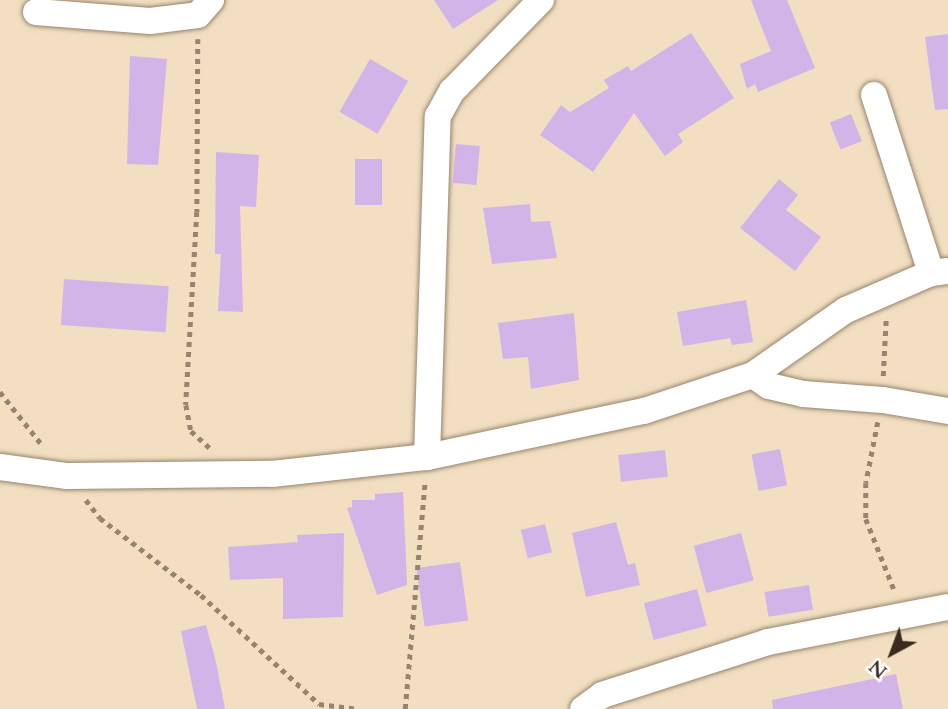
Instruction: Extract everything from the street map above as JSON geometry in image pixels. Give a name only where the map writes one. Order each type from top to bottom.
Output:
[{"type":"street","points":[[427,457],[438,116],[452,91],[541,0]]},
{"type":"street","points":[[36,12],[150,21],[205,7]]},
{"type":"street","points":[[0,467],[67,476],[272,474],[427,457],[644,411],[753,375],[846,310],[939,272],[874,95]]},
{"type":"street","points":[[753,375],[769,386],[803,394],[883,400],[948,411]]},
{"type":"street","points":[[583,709],[602,695],[768,642],[948,607]]},
{"type":"path","points":[[205,7],[186,405],[191,431],[220,454]]},
{"type":"path","points":[[887,291],[883,400],[866,483],[866,519],[892,577],[900,617]]},
{"type":"path","points":[[0,392],[100,518],[201,595],[319,704],[357,709]]},
{"type":"path","points":[[405,709],[427,457]]},
{"type":"building","points":[[434,0],[498,0],[453,29]]},
{"type":"building","points":[[751,0],[787,0],[815,68],[758,92],[755,84],[747,89],[740,64],[771,51]]},
{"type":"building","points":[[691,33],[734,98],[678,134],[683,142],[665,156],[634,113],[593,172],[540,135],[561,105],[570,112],[609,88],[604,80],[628,66],[631,71]]},
{"type":"building","points":[[948,34],[948,109],[935,110],[925,37]]},
{"type":"building","points":[[130,56],[167,59],[158,165],[127,164]]},
{"type":"building","points":[[370,59],[408,81],[378,134],[340,112]]},
{"type":"building","points":[[851,114],[862,141],[841,150],[830,123]]},
{"type":"building","points":[[456,144],[480,146],[477,185],[453,183]]},
{"type":"building","points":[[216,152],[259,155],[256,207],[240,206],[243,312],[218,311],[221,254],[215,254]]},
{"type":"building","points":[[355,159],[382,159],[382,205],[355,205]]},
{"type":"building","points":[[779,179],[798,195],[786,210],[821,237],[795,271],[740,228]]},
{"type":"building","points":[[530,204],[531,222],[550,221],[557,258],[492,264],[483,208]]},
{"type":"building","points":[[64,279],[169,286],[166,332],[61,325]]},
{"type":"building","points":[[746,300],[753,342],[732,345],[730,338],[683,346],[677,312]]},
{"type":"building","points":[[574,313],[579,380],[531,389],[528,357],[503,359],[498,323]]},
{"type":"building","points":[[780,449],[787,485],[759,491],[752,455]]},
{"type":"building","points":[[665,450],[668,477],[621,482],[618,455]]},
{"type":"building","points":[[403,492],[407,585],[377,595],[347,508],[352,507],[352,500],[375,500],[375,494]]},
{"type":"building","points":[[616,522],[628,565],[635,563],[640,585],[586,597],[572,533]]},
{"type":"building","points":[[545,524],[552,552],[528,558],[521,530]]},
{"type":"building","points":[[344,533],[343,617],[283,619],[283,578],[230,580],[228,547],[298,542],[297,535]]},
{"type":"building","points":[[741,533],[754,580],[706,593],[694,546]]},
{"type":"building","points":[[460,562],[468,620],[425,627],[416,568]]},
{"type":"building","points":[[809,585],[813,610],[768,617],[765,592]]},
{"type":"building","points":[[697,589],[707,626],[654,640],[644,603]]},
{"type":"building","points":[[206,625],[225,709],[197,709],[181,631]]},
{"type":"building","points":[[896,674],[903,709],[773,709],[772,700]]}]
